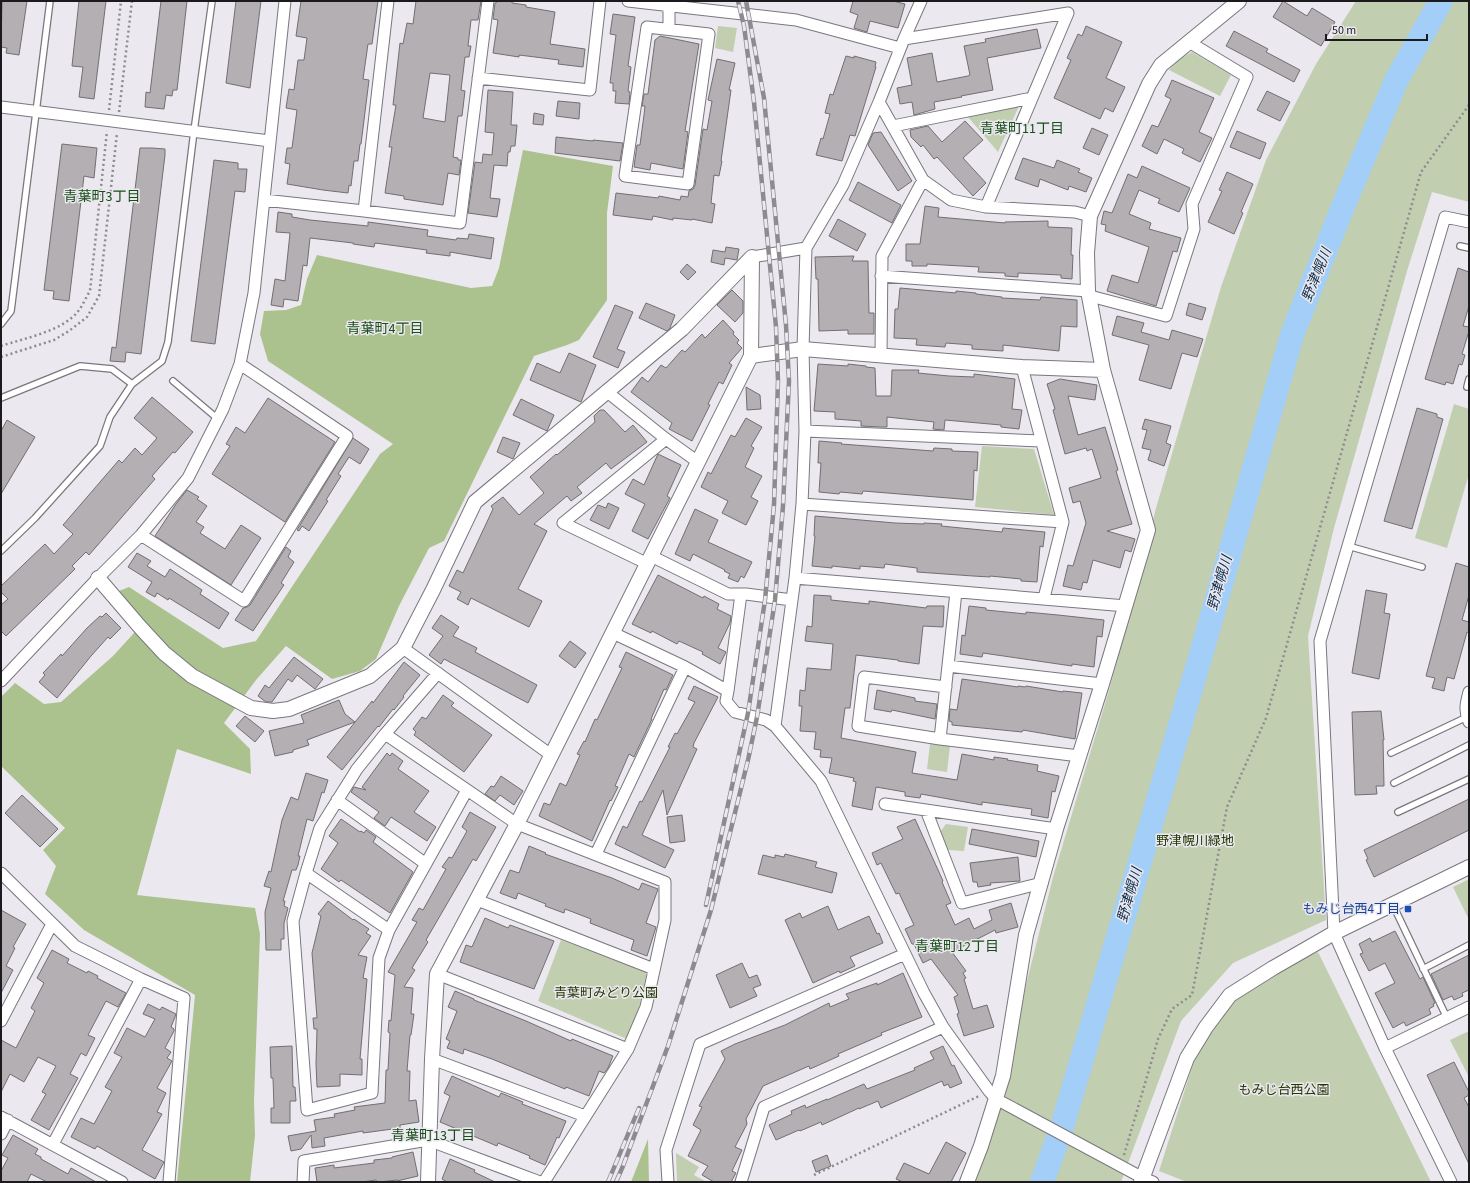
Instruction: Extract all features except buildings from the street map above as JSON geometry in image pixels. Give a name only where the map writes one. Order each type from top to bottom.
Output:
[{"type":"street","points":[[2,680],[98,578],[141,535],[188,478],[218,419],[240,364],[254,293],[285,1]]},
{"type":"street","points":[[364,211],[388,1]]},
{"type":"street","points":[[264,200],[460,223],[488,1]]},
{"type":"street","points":[[478,78],[590,90],[600,1]]},
{"type":"street","points":[[628,1],[796,20],[902,44],[1068,13],[986,207]]},
{"type":"street","points":[[775,726],[795,578],[802,504],[805,431],[803,349],[806,248],[843,185],[921,1]]},
{"type":"street","points":[[967,1182],[982,1146],[992,1095],[1003,1076],[1026,935],[1042,883],[1056,829],[1126,606],[1148,530],[1103,370],[1089,294],[1086,253],[1090,216],[1150,84],[1161,65],[1239,1]]},
{"type":"street","points":[[669,6],[669,29]]},
{"type":"street","points":[[647,26],[669,29],[709,34],[688,184],[625,176],[647,26]]},
{"type":"street","points":[[881,276],[1089,294],[1166,316],[1194,230],[1192,204],[1247,77],[1189,42]]},
{"type":"street","points":[[893,126],[1032,98]]},
{"type":"street","points":[[879,102],[923,180],[951,200],[986,207],[1076,212],[1090,216]]},
{"type":"street","points":[[1,107],[270,141]]},
{"type":"street","points":[[881,355],[882,256],[923,180]]},
{"type":"street","points":[[1451,1182],[1385,1048],[1334,933],[1320,641],[1445,217],[1469,222]]},
{"type":"street","points":[[98,578],[164,653],[192,676],[251,708],[273,711],[289,709],[370,676],[403,648],[433,590],[475,502],[682,329],[752,257],[806,248]]},
{"type":"street","points":[[428,1182],[428,1140],[437,974],[517,824],[751,356],[752,257]]},
{"type":"street","points":[[751,356],[803,349],[1022,367],[1103,370]]},
{"type":"street","points":[[141,535],[244,601],[347,436],[240,364]]},
{"type":"street","points":[[1022,367],[1063,522],[1044,598]]},
{"type":"street","points":[[606,391],[666,439],[698,462]]},
{"type":"street","points":[[805,431],[1041,441]]},
{"type":"street","points":[[666,439],[563,523],[728,594],[741,594],[792,600]]},
{"type":"street","points":[[802,504],[1063,522]]},
{"type":"street","points":[[795,578],[1126,606]]},
{"type":"street","points":[[940,739],[956,592]]},
{"type":"street","points":[[741,594],[726,701],[735,712],[766,720],[775,726],[821,781],[924,993],[943,1027],[992,1095],[1012,1108],[1121,1166],[1146,1181],[1187,1058],[1206,1027],[1230,995],[1334,933],[1469,867]]},
{"type":"street","points":[[612,633],[685,667],[728,691]]},
{"type":"street","points":[[403,648],[551,755]]},
{"type":"street","points":[[948,666],[1102,684]]},
{"type":"street","points":[[596,854],[685,667]]},
{"type":"street","points":[[438,673],[357,769],[320,828],[306,873],[293,921],[307,1110],[372,1092],[379,958],[389,930],[467,790]]},
{"type":"street","points":[[946,687],[864,678],[858,726],[940,739],[1079,756]]},
{"type":"street","points":[[1468,719],[1465,706],[1469,692]]},
{"type":"street","points":[[385,734],[517,824],[665,882],[665,920],[646,1007],[628,1049],[544,1182]]},
{"type":"street","points":[[337,800],[426,864]]},
{"type":"street","points":[[885,804],[1056,829]]},
{"type":"street","points":[[926,810],[962,903],[1042,883]]},
{"type":"street","points":[[306,873],[389,930]]},
{"type":"street","points":[[1,874],[75,946],[141,979],[184,998],[169,1182]]},
{"type":"street","points":[[476,900],[654,969]]},
{"type":"street","points":[[1,1021],[52,924]]},
{"type":"street","points":[[668,1182],[666,1150],[700,1044],[905,954]]},
{"type":"street","points":[[437,974],[628,1049]]},
{"type":"street","points":[[53,1144],[141,979]]},
{"type":"street","points":[[1385,1048],[1469,1007]]},
{"type":"street","points":[[741,1182],[764,1107],[943,1027]]},
{"type":"street","points":[[432,1059],[585,1116]]},
{"type":"street","points":[[1,1134],[4,1119],[122,1182]]},
{"type":"street","points":[[303,1182],[304,1161],[428,1140],[540,1182]]},
{"type":"lane","points":[[1,324],[11,311],[50,1]]},
{"type":"lane","points":[[1,551],[35,518],[100,446],[110,417],[132,384],[162,361],[168,342],[194,131],[212,1]]},
{"type":"lane","points":[[1460,246],[1469,248]]},
{"type":"lane","points":[[1,398],[80,366],[112,369],[132,384]]},
{"type":"lane","points":[[1467,387],[1469,379]]},
{"type":"lane","points":[[173,381],[218,419]]},
{"type":"lane","points":[[1348,546],[1422,567]]},
{"type":"lane","points":[[1391,753],[1468,719]]},
{"type":"lane","points":[[1394,783],[1469,745]]},
{"type":"lane","points":[[1398,812],[1469,779]]},
{"type":"lane","points":[[1393,904],[1446,1018]]},
{"type":"lane","points":[[1423,969],[1469,946]]},
{"type":"path","points":[[1,357],[54,340],[69,331],[87,316],[99,296],[121,1]]},
{"type":"path","points":[[1,346],[50,331],[65,322],[79,311],[90,291],[113,120],[132,1]]},
{"type":"path","points":[[1121,1166],[1158,1039],[1172,1009],[1192,995],[1228,807],[1266,718],[1421,172],[1469,105]]},
{"type":"path","points":[[814,1176],[992,1095]]},
{"type":"green space","name":"野津幌川緑地","points":[[1356,1],[1469,1],[1469,202],[1432,192],[1407,271],[1334,528],[1308,636],[1326,920],[1233,963],[1181,1021],[1121,1182],[973,1182],[1006,1090],[1026,985],[1053,877],[1110,687],[1138,583],[1156,508],[1221,287],[1266,160],[1316,64]]},
{"type":"green space","points":[[718,26],[737,28],[733,52],[715,48]]},
{"type":"green space","points":[[1192,52],[1231,75],[1220,96],[1169,70],[1178,60]]},
{"type":"green space","points":[[1019,106],[998,152],[968,117]]},
{"type":"green space","points":[[523,150],[613,166],[607,213],[607,300],[579,340],[534,356],[444,541],[429,548],[399,606],[376,659],[360,671],[332,679],[286,646],[256,680],[224,723],[250,749],[251,774],[177,749],[137,895],[255,908],[260,934],[254,1101],[255,1135],[250,1182],[177,1182],[195,995],[84,930],[45,894],[56,866],[43,850],[65,828],[1,766],[1,697],[15,683],[44,704],[61,702],[113,656],[144,622],[119,591],[129,587],[223,648],[256,641],[380,454],[393,444],[268,361],[260,334],[264,311],[286,310],[301,305],[307,279],[317,255],[471,288],[492,286],[499,268]]},
{"type":"green space","points":[[1454,404],[1469,409],[1469,474],[1447,548],[1415,538]]},
{"type":"green space","points":[[982,446],[1034,449],[1054,515],[975,507]]},
{"type":"green space","points":[[930,744],[950,746],[947,772],[927,769]]},
{"type":"green space","points":[[946,824],[968,827],[964,851],[948,850],[940,832]]},
{"type":"green space","points":[[1469,879],[1469,920],[1453,887]]},
{"type":"green space","name":"青葉町みどり公園","points":[[561,940],[647,972],[639,1008],[627,1039],[538,1001]]},
{"type":"green space","name":"もみじ台西公園","points":[[1318,952],[1431,1182],[1187,1182],[1159,1171],[1194,1061],[1212,1030],[1234,1002],[1263,980],[1293,963]]},
{"type":"green space","points":[[1469,1031],[1469,1077],[1450,1040]]},
{"type":"green space","points":[[648,1139],[649,1182],[631,1182]]},
{"type":"green space","points":[[676,1153],[699,1167],[694,1175],[707,1182],[677,1182]]},
{"type":"waterway","name":"野津幌川","points":[[1042,1182],[1062,1127],[1204,644],[1292,335],[1342,209],[1396,81],[1441,1]]},
{"type":"railway","points":[[706,905],[748,713],[765,600],[774,505],[778,381],[776,327],[754,102],[744,26],[738,1]]},
{"type":"railway","points":[[616,1182],[668,1046],[711,910],[748,760],[757,717],[775,600],[783,506],[789,381],[786,325],[764,98],[746,1]]},
{"type":"railway","points":[[608,1182],[639,1108]]},
{"type":"place","name":"もみじ台西4丁目","points":[[1408,909]]},
{"type":"district","name":"青葉町11丁目","points":[[1022,129]]},
{"type":"district","name":"青葉町3丁目","points":[[102,197]]},
{"type":"district","name":"青葉町4丁目","points":[[385,329]]},
{"type":"district","name":"青葉町12丁目","points":[[957,947]]},
{"type":"district","name":"青葉町13丁目","points":[[433,1136]]}]
